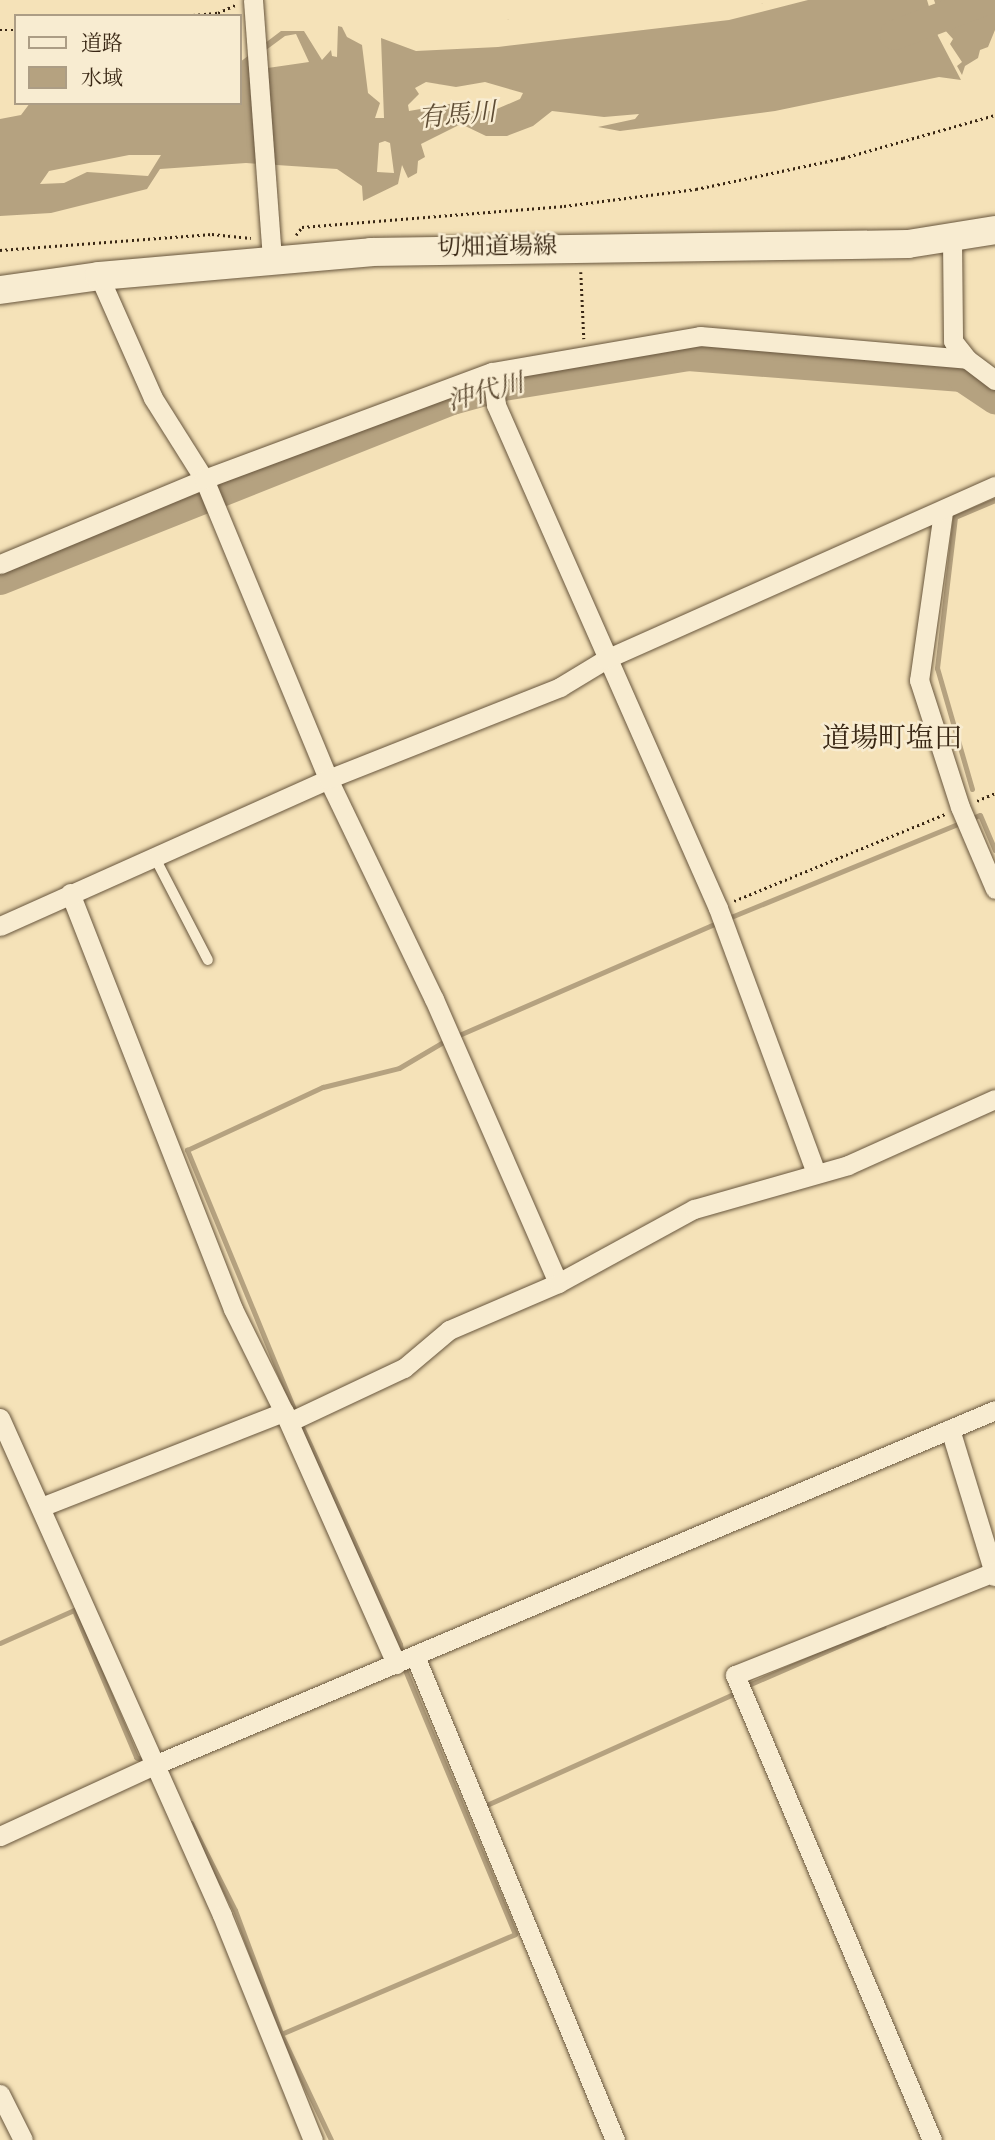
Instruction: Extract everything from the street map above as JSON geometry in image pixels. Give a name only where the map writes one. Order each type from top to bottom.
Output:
[{"type":"main road","name":"切畑道場線","points":[[0,290],[99,276],[270,240],[580,247],[952,240],[995,230]]},
{"type":"street","points":[[251,6],[270,240]]},
{"type":"street","points":[[952,240],[953,341],[967,359],[995,380]]},
{"type":"street","points":[[99,276],[153,398],[204,479],[328,779],[434,999],[558,1283]]},
{"type":"street","points":[[0,564],[204,479],[492,372],[700,336],[967,359]]},
{"type":"street","points":[[492,372],[496,405],[606,659],[719,908],[816,1173]]},
{"type":"street","points":[[0,926],[328,779],[561,687],[606,659],[943,512],[995,486]]},
{"type":"street","points":[[943,512],[919,680],[960,807],[995,889]]},
{"type":"street","points":[[70,893],[233,1309],[287,1417],[396,1664]]},
{"type":"street","points":[[41,1507],[287,1417],[404,1368],[449,1330],[558,1283],[694,1209],[848,1165],[995,1099]]},
{"type":"street","points":[[0,1836],[152,1766],[995,1410]]},
{"type":"street","points":[[0,1418],[152,1766],[222,1915],[313,2140]]},
{"type":"street","points":[[932,2140],[735,1675],[994,1574],[950,1429]]},
{"type":"street","points":[[415,1656],[615,2140]]},
{"type":"street","points":[[0,2094],[23,2140]]},
{"type":"lane","points":[[154,856],[208,960]]},
{"type":"path","points":[[200,14],[251,6]]},
{"type":"path","points":[[0,250],[212,234],[236,239],[270,240],[296,235],[302,227],[564,206],[696,189],[843,158],[995,115]]},
{"type":"path","points":[[580,247],[584,356]]},
{"type":"path","points":[[719,908],[995,793]]},
{"type":"water","points":[[808,0],[927,0],[938,36],[961,80],[939,77],[775,111],[620,131],[598,127],[635,119],[639,114],[604,117],[552,111],[533,126],[507,136],[486,136],[461,124],[421,144],[425,157],[418,161],[417,173],[408,178],[402,165],[398,184],[363,201],[362,186],[337,169],[246,163],[160,169],[147,189],[51,213],[0,216],[0,119],[21,115],[28,105],[242,105],[242,60],[281,31],[304,31],[322,60],[331,50],[332,56],[337,57],[338,26],[342,27],[347,37],[362,45],[368,93],[380,103],[375,118],[384,118],[381,38],[416,51],[498,47],[729,20]],"holes":[[[296,34],[309,62],[254,70],[266,50],[285,36]],[[426,82],[456,87],[485,82],[523,93],[520,99],[492,111],[461,111],[458,105],[449,104],[409,111],[408,105],[419,94],[415,88]],[[379,143],[390,143],[394,173],[377,172]],[[129,155],[161,155],[148,176],[87,172],[64,183],[40,184],[49,171]]]},
{"type":"water","points":[[934,0],[995,0],[995,30],[988,47],[980,50],[978,58],[965,66],[962,75],[957,66],[962,62],[950,44],[953,39],[944,29]]},
{"type":"waterway","name":"有馬川","points":[[895,35],[986,0]]},
{"type":"waterway","name":"沖代川","points":[[0,580],[452,400],[503,386],[688,356],[962,377],[995,399]]},
{"type":"waterway","points":[[972,789],[937,668],[955,517],[995,500]]},
{"type":"waterway","points":[[980,815],[995,850]]},
{"type":"waterway","points":[[726,919],[980,815]]},
{"type":"waterway","points":[[296,1414],[187,1150],[323,1087],[399,1068],[443,1042],[717,923]]},
{"type":"waterway","points":[[281,2034],[515,1934],[405,1670],[400,1644],[300,1423]]},
{"type":"waterway","points":[[0,1643],[74,1610],[136,1757],[148,1763]]},
{"type":"waterway","points":[[746,1686],[884,1626]]},
{"type":"waterway","points":[[482,1807],[738,1692]]},
{"type":"waterway","points":[[191,1823],[235,1910],[281,2034],[331,2140]]},
{"type":"district","name":"道場町塩田","points":[[892,740]]}]
